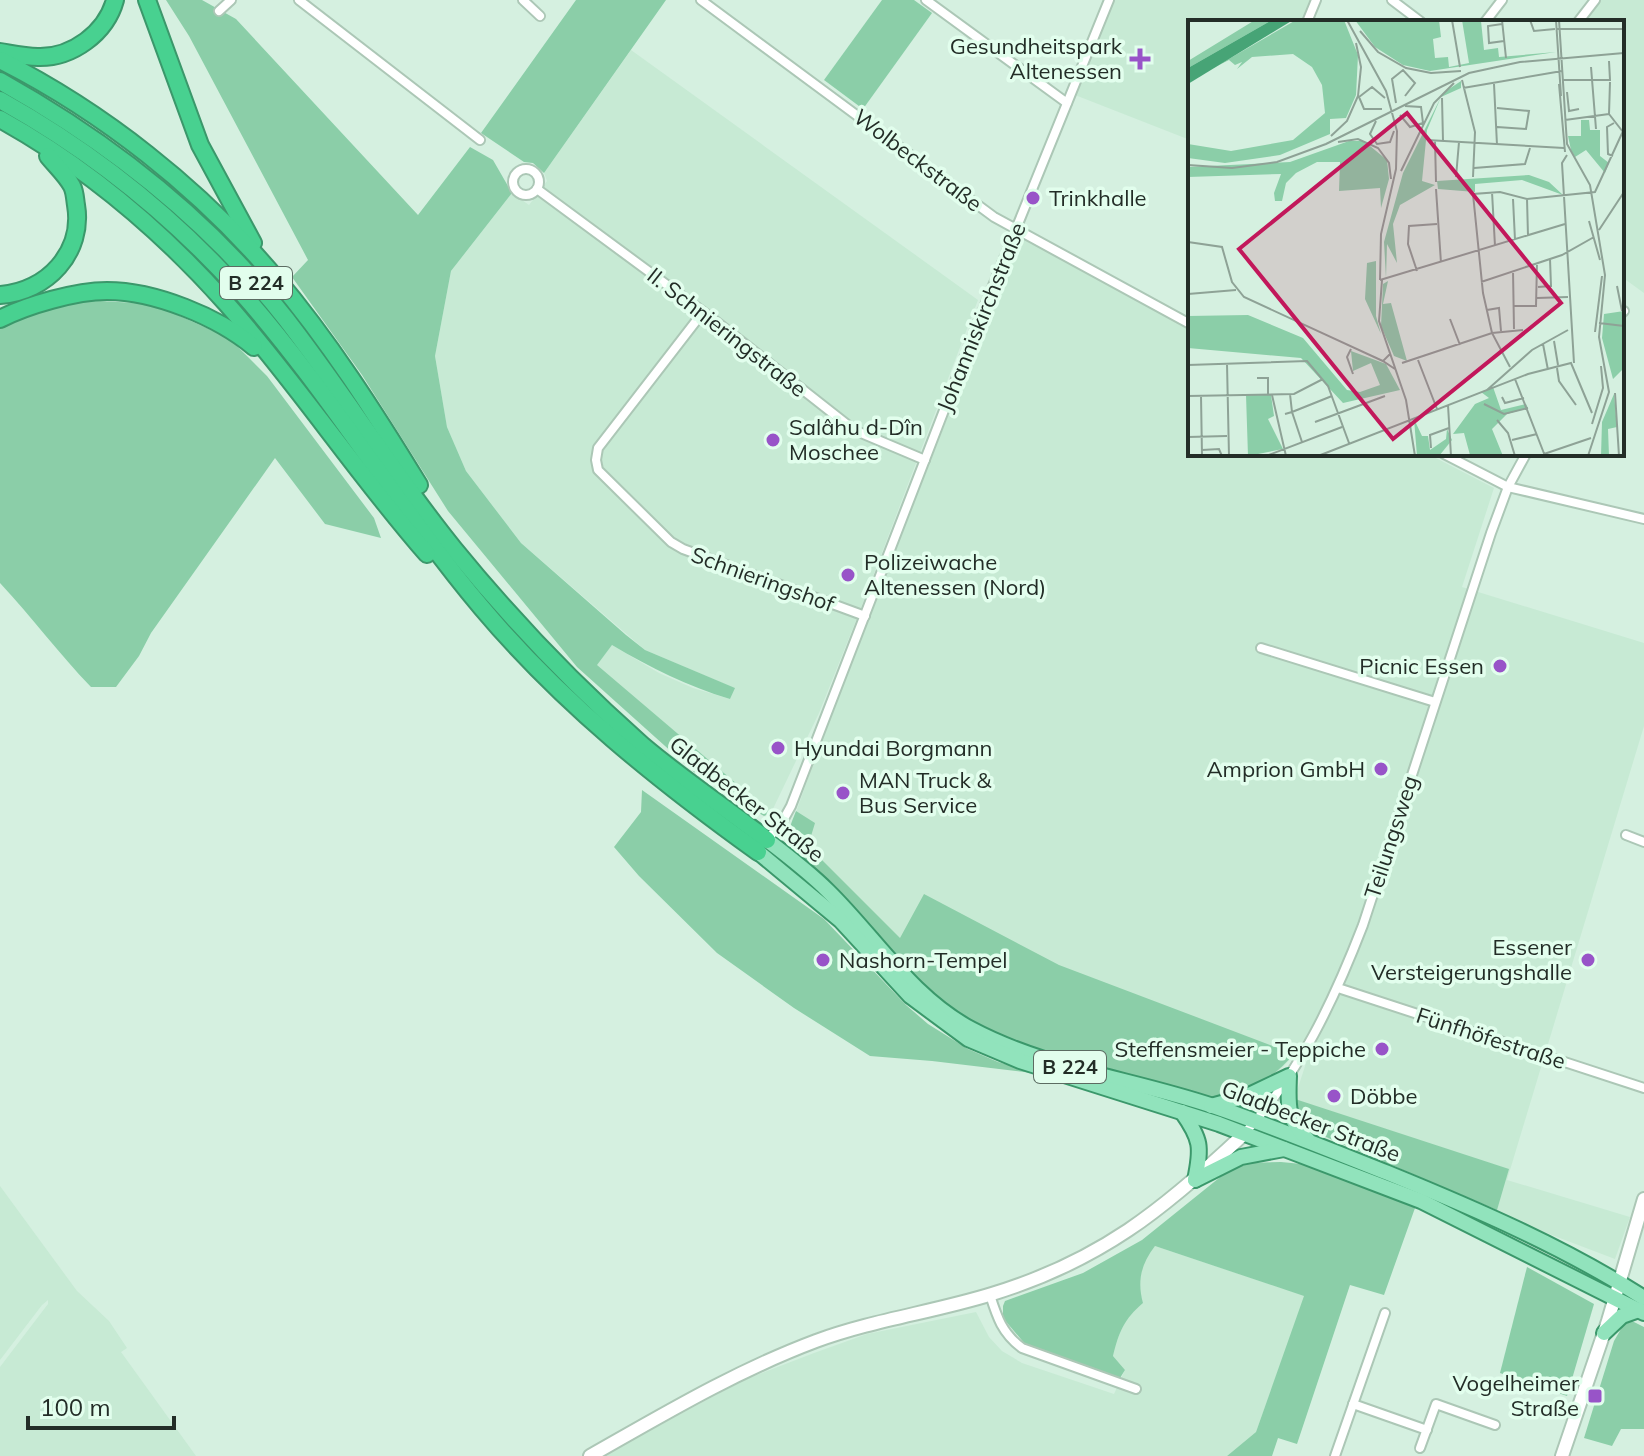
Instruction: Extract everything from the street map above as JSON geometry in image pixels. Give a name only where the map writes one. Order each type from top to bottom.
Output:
[{"type":"highway","points":[[0,52],[40,58],[64,54],[85,43],[102,26],[115,0]]},
{"type":"highway","points":[[147,0],[200,145],[225,194],[273,275],[361,394],[423,492],[452,547]]},
{"type":"highway","points":[[0,60],[69,99],[133,144],[205,204],[273,275]]},
{"type":"highway","name":"Gladbecker Straße","points":[[0,81],[59,115],[123,160],[223,248],[285,318],[452,547],[531,637],[644,746],[762,846]]},
{"type":"highway","name":"Gladbecker Straße","points":[[0,100],[113,173],[212,261],[289,351],[403,508],[482,609],[518,649],[600,729],[685,799],[762,846]]},
{"type":"highway","points":[[0,119],[102,187],[169,243],[227,305],[394,517],[434,563],[482,609]]},
{"type":"highway","points":[[0,295],[33,287],[52,275],[66,258],[76,238],[77,214],[73,188],[33,140]]},
{"type":"highway","points":[[0,319],[54,299],[106,291],[160,300],[212,320],[252,345],[300,395]]},
{"type":"main road","name":"Gladbecker Straße","points":[[762,846],[828,891],[924,996],[966,1026],[993,1040],[1059,1064],[1211,1106],[1311,1143],[1481,1213],[1619,1281],[1642,1307]]},
{"type":"main road","name":"Gladbecker Straße","points":[[762,846],[840,920],[910,996],[968,1039],[1020,1061],[1182,1112],[1286,1149],[1449,1213],[1615,1297],[1642,1307]]},
{"type":"main road","points":[[1211,1106],[1247,1096],[1289,1076],[1288,1114],[1296,1128],[1311,1143]]},
{"type":"main road","points":[[1182,1112],[1199,1137],[1200,1158],[1195,1180]]},
{"type":"main road","points":[[1195,1180],[1241,1157],[1286,1149]]},
{"type":"main road","points":[[1604,1333],[1622,1316],[1642,1307]]},
{"type":"street","points":[[219,11],[231,0]]},
{"type":"street","points":[[299,0],[480,140]]},
{"type":"street","points":[[523,0],[540,16]]},
{"type":"street","name":"Wolbeckstraße","points":[[701,0],[994,217],[1188,323]]},
{"type":"street","points":[[926,0],[1067,103]]},
{"type":"street","name":"Johanniskirchstraße","points":[[762,846],[781,824],[791,806],[1016,228],[1109,0]]},
{"type":"street","points":[[1308,20],[1316,0]]},
{"type":"street","points":[[1392,0],[1418,20]]},
{"type":"street","points":[[1487,20],[1502,0]]},
{"type":"street","points":[[1580,20],[1595,0]]},
{"type":"street","name":"II. Schnieringstraße","points":[[537,189],[703,312],[854,430],[925,460]]},
{"type":"street","name":"Schnieringshof","points":[[703,312],[598,448],[598,470],[671,542],[683,549],[865,616]]},
{"type":"street","points":[[1448,456],[1508,487],[1644,519]]},
{"type":"street","name":"Teilungsweg","points":[[1244,1134],[1289,1076],[1338,988],[1363,925],[1508,487],[1525,456]]},
{"type":"street","points":[[1261,648],[1435,702]]},
{"type":"street","points":[[1626,835],[1644,842]]},
{"type":"street","name":"Fünfhöfestraße","points":[[1338,988],[1644,1088]]},
{"type":"street","points":[[590,1456],[707,1389],[781,1355],[860,1327],[990,1295],[1084,1258],[1144,1221],[1195,1180],[1244,1134]]},
{"type":"street","points":[[1562,1456],[1604,1333],[1644,1199]]},
{"type":"street","points":[[990,1295],[999,1323],[1007,1336],[1022,1348],[1136,1389]]},
{"type":"street","points":[[1335,1456],[1385,1313]]},
{"type":"street","points":[[1353,1404],[1427,1430]]},
{"type":"street","points":[[1420,1448],[1436,1404],[1495,1425]]},
{"type":"shaded area","name":"Gesundheitspark Altenessen","points":[[1113,0],[1311,0],[1304,20],[1188,20],[1188,139],[1075,95]]},
{"type":"shaded area","points":[[1597,0],[1644,0],[1644,293],[1624,278],[1624,20],[1582,20]]},
{"type":"shaded area","points":[[631,50],[978,300],[819,713],[771,813],[596,665],[612,645],[659,673],[693,688],[730,699],[734,688],[645,650],[521,543],[466,471],[447,427],[435,356],[451,271],[512,193],[529,205],[547,181],[544,173]]},
{"type":"shaded area","points":[[1019,235],[1188,327],[1188,456],[1432,456],[1494,488],[1462,587],[1644,643],[1644,726],[1507,1180],[1630,1217],[1615,1259],[1536,1229],[1305,1129],[1295,1097],[1307,1060],[1294,1055],[1280,1070],[1262,1082],[1004,1039],[793,850],[789,832],[827,725]]},
{"type":"shaded area","points":[[0,1186],[77,1291],[109,1321],[127,1348],[121,1352],[196,1456],[0,1456],[0,1367],[48,1300],[0,1360]]},
{"type":"shaded area","points":[[1155,1246],[1305,1296],[1256,1432],[1227,1456],[602,1456],[744,1380],[814,1353],[867,1334],[976,1312],[989,1337],[1002,1351],[1022,1363],[1114,1394],[1125,1370],[1113,1356],[1116,1343],[1127,1316],[1143,1303],[1138,1287],[1144,1260]]},
{"type":"green space","points":[[166,0],[202,0],[236,19],[418,215],[470,147],[493,160],[512,193],[451,271],[435,356],[447,427],[466,471],[521,543],[645,650],[735,688],[730,699],[714,694],[670,676],[612,645],[597,665],[771,813],[764,816],[694,772],[577,667],[448,511],[362,375],[292,277],[308,260],[189,36]]},
{"type":"green space","points":[[576,0],[666,0],[544,173],[533,163],[524,162],[481,133]]},
{"type":"green space","points":[[882,0],[914,0],[932,13],[863,109],[824,80]]},
{"type":"green space","points":[[83,300],[153,304],[229,338],[267,376],[374,518],[381,538],[325,524],[275,458],[116,687],[91,687],[0,583],[0,327],[43,309]]},
{"type":"green space","points":[[642,790],[824,919],[928,1024],[968,1049],[998,1062],[1040,1074],[870,1056],[794,1008],[717,953],[614,847],[641,812]]},
{"type":"green space","points":[[796,811],[815,823],[808,846],[900,938],[924,894],[1059,965],[1294,1054],[1276,1072],[1245,1092],[1209,1098],[1043,1054],[981,1028],[954,1013],[922,988],[839,895],[801,858],[789,835]]},
{"type":"green space","points":[[1295,1099],[1509,1169],[1497,1210],[1305,1128],[1296,1112]]},
{"type":"green space","points":[[1246,1163],[1312,1165],[1415,1208],[1384,1295],[1350,1285],[1297,1444],[1278,1438],[1272,1456],[1227,1456],[1256,1432],[1304,1296],[1155,1246],[1146,1259],[1142,1273],[1140,1287],[1143,1303],[1127,1320],[1115,1347],[1113,1356],[1125,1370],[1120,1378],[1025,1344],[1003,1318],[1005,1301],[1083,1273],[1142,1240],[1224,1174]]},
{"type":"green space","points":[[1527,1267],[1594,1304],[1567,1396],[1500,1373]]},
{"type":"green space","points":[[1632,1321],[1644,1327],[1644,1429],[1621,1429],[1612,1446],[1584,1438],[1614,1341],[1625,1322]]},
{"type":"place","name":"Gesundheitspark Altenessen","points":[[1140,59]]},
{"type":"place","name":"Trinkhalle","points":[[1033,198]]},
{"type":"place","name":"Salâhu d-Dîn Moschee","points":[[773,440]]},
{"type":"place","name":"Polizeiwache Altenessen (Nord)","points":[[848,575]]},
{"type":"place","name":"Picnic Essen","points":[[1500,666]]},
{"type":"place","name":"Hyundai Borgmann","points":[[778,748]]},
{"type":"place","name":"Amprion GmbH","points":[[1381,769]]},
{"type":"place","name":"MAN Truck & Bus Service","points":[[843,793]]},
{"type":"place","name":"Nashorn-Tempel","points":[[823,960]]},
{"type":"place","name":"Essener Versteigerungshalle","points":[[1588,960]]},
{"type":"place","name":"Steffensmeier - Teppiche","points":[[1382,1049]]},
{"type":"place","name":"Döbbe","points":[[1334,1096]]},
{"type":"place","name":"Vogelheimer Straße","points":[[1595,1396]]}]
